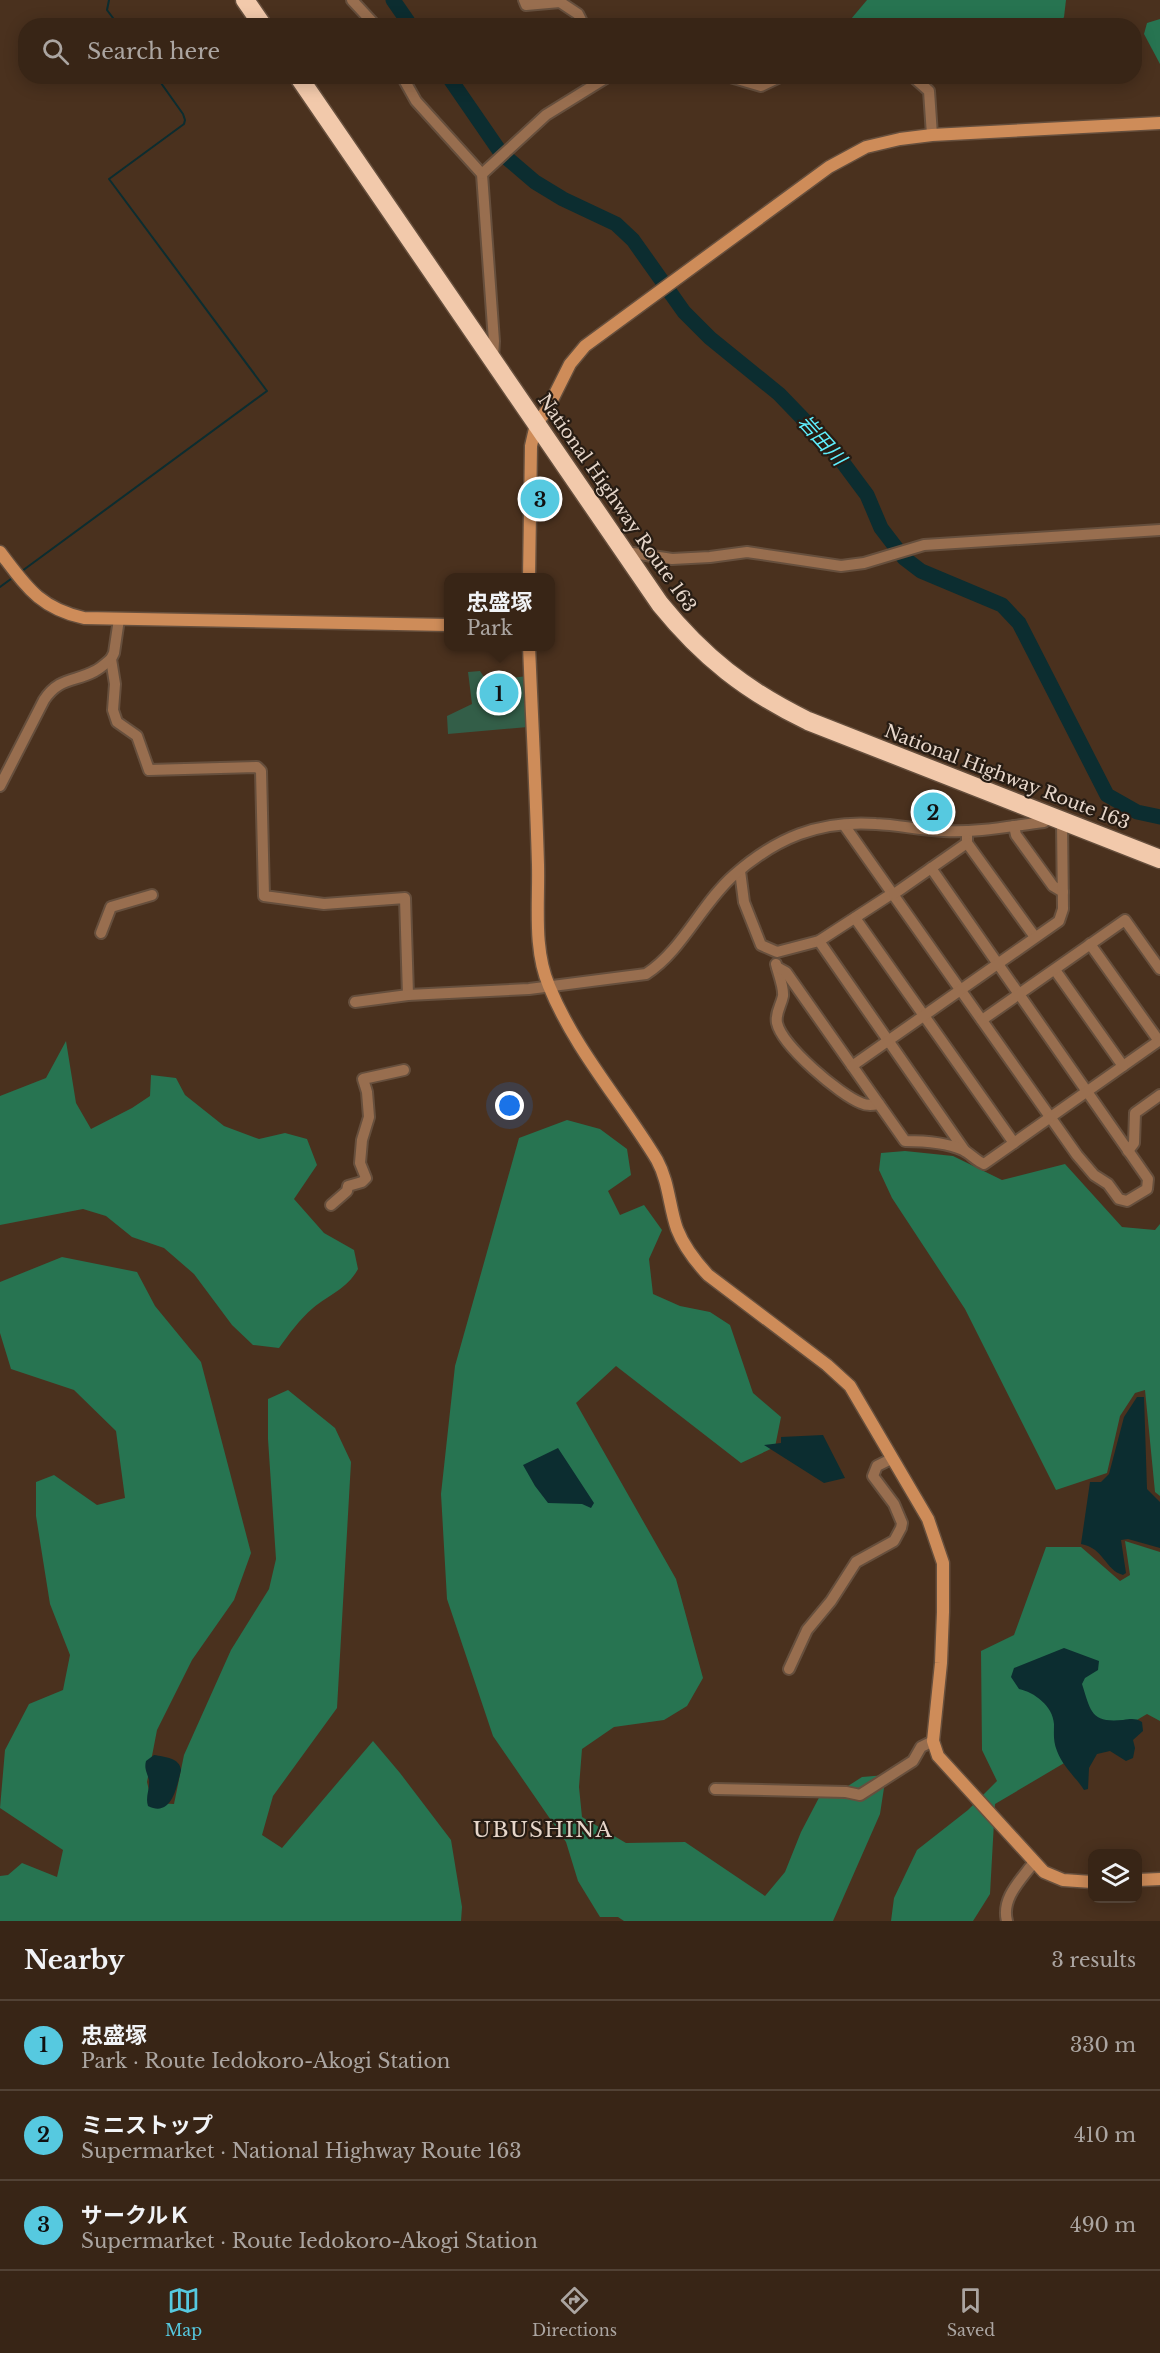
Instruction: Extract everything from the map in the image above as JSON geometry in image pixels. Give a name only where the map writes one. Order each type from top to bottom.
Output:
[{"type":"highway","points":[[245,0],[257,18]]},
{"type":"highway","name":"National Highway Route 163","points":[[303,84],[660,604],[693,642],[734,679],[756,694],[807,721],[1160,859]]},
{"type":"main road","points":[[529,573],[531,446],[536,424],[547,410],[575,356],[829,167],[866,147],[900,139],[932,135],[1160,123]]},
{"type":"main road","points":[[0,552],[29,590],[55,609],[84,618],[444,624]]},
{"type":"main road","points":[[529,651],[539,932],[548,985],[590,1060],[658,1163],[670,1193],[678,1230],[693,1258],[708,1275],[850,1386],[928,1519],[942,1563],[941,1653],[934,1748],[943,1762],[1034,1862],[1053,1878],[1088,1882]]},
{"type":"main road","points":[[1142,1880],[1160,1879]]},
{"type":"street","points":[[352,0],[369,18]]},
{"type":"street","points":[[524,0],[526,5],[560,2],[578,14],[580,18]]},
{"type":"street","points":[[406,84],[416,101],[482,174],[493,330],[493,363]]},
{"type":"street","points":[[482,174],[546,115],[596,84]]},
{"type":"street","points":[[921,84],[929,91],[932,135]]},
{"type":"street","points":[[627,555],[633,553],[672,559],[747,552],[841,566],[864,563],[924,545],[1160,530]]},
{"type":"street","points":[[0,786],[44,700],[52,689],[72,678],[95,671],[111,659],[119,619]]},
{"type":"street","points":[[111,659],[115,684],[113,710],[115,718],[137,736],[149,770],[257,767],[261,771],[264,896],[324,904],[405,898],[408,995]]},
{"type":"street","points":[[740,871],[744,902],[761,945],[777,952],[819,941],[931,868],[967,837],[1055,819],[1063,892],[1062,916],[1059,921],[852,1066]]},
{"type":"street","points":[[355,1002],[408,995],[530,989],[646,974],[660,962],[733,876],[784,840],[825,826],[874,824],[944,831],[967,837],[1035,937]]},
{"type":"street","points":[[844,825],[1050,1117],[1094,1175],[1108,1184],[1119,1199],[1127,1201],[1147,1189],[1148,1179],[931,868]]},
{"type":"street","points":[[1014,826],[1016,835],[1053,886],[1063,892]]},
{"type":"street","points":[[101,933],[111,907],[152,895]]},
{"type":"street","points":[[855,918],[1014,1143]]},
{"type":"street","points":[[982,1020],[1125,920],[1160,969]]},
{"type":"street","points":[[819,941],[965,1151],[976,1161],[984,1164],[1159,1041],[1090,944]]},
{"type":"street","points":[[777,952],[775,958],[783,995],[777,1011],[777,1023],[791,1046],[818,1073],[852,1099],[866,1105],[879,1104]]},
{"type":"street","points":[[777,967],[786,972],[905,1141],[933,1142],[965,1151]]},
{"type":"street","points":[[1055,970],[1123,1066]]},
{"type":"street","points":[[331,1205],[347,1191],[348,1186],[362,1182],[366,1178],[360,1163],[362,1140],[369,1117],[363,1079],[404,1070]]},
{"type":"street","points":[[1128,1151],[1134,1143],[1135,1113],[1160,1095]]},
{"type":"street","points":[[789,1669],[807,1630],[831,1601],[856,1562],[894,1541],[898,1534],[902,1523],[899,1515],[894,1504],[873,1476],[877,1466],[891,1459]]},
{"type":"street","points":[[715,1789],[836,1792],[860,1795],[913,1761],[921,1747],[933,1742]]},
{"type":"street","points":[[1007,1921],[1008,1899],[1034,1862]]},
{"type":"green space","points":[[867,0],[1066,0],[1063,18],[852,18]]},
{"type":"green space","points":[[1160,19],[1160,64],[1144,34],[1147,23]]},
{"type":"green space","points":[[480,671],[486,680],[490,681],[527,676],[528,727],[448,734],[447,716],[472,704],[468,672]]},
{"type":"green space","points":[[66,1041],[76,1103],[91,1129],[150,1096],[151,1075],[176,1078],[185,1095],[224,1126],[259,1139],[285,1133],[307,1139],[317,1165],[294,1199],[324,1233],[354,1250],[358,1269],[343,1286],[308,1312],[279,1348],[253,1345],[232,1325],[194,1274],[164,1248],[132,1237],[106,1216],[83,1209],[0,1225],[0,1096],[46,1078]]},
{"type":"green space","points":[[567,1120],[600,1129],[627,1149],[631,1175],[608,1191],[620,1215],[644,1205],[662,1230],[649,1259],[653,1294],[680,1306],[710,1312],[730,1325],[753,1393],[781,1417],[775,1447],[741,1463],[616,1366],[576,1403],[676,1579],[703,1678],[687,1706],[664,1720],[614,1727],[582,1749],[579,1787],[582,1817],[626,1843],[685,1842],[765,1896],[785,1872],[801,1832],[823,1790],[848,1786],[862,1777],[886,1775],[880,1814],[833,1921],[624,1921],[618,1917],[600,1917],[578,1881],[566,1842],[493,1736],[447,1599],[441,1494],[455,1366],[519,1138]]},
{"type":"green space","points":[[905,1151],[953,1156],[1002,1180],[1065,1164],[1122,1227],[1155,1230],[1160,1224],[1160,1496],[1155,1492],[1145,1390],[1135,1393],[1120,1416],[1107,1473],[1056,1490],[965,1309],[892,1198],[879,1170],[881,1153]]},
{"type":"green space","points":[[62,1257],[137,1272],[155,1306],[201,1362],[251,1553],[234,1600],[192,1660],[157,1730],[147,1782],[152,1803],[174,1804],[184,1755],[231,1650],[269,1589],[276,1559],[268,1439],[268,1399],[288,1390],[335,1428],[351,1462],[337,1708],[273,1796],[262,1835],[282,1848],[373,1741],[451,1840],[462,1907],[461,1921],[0,1921],[0,1876],[8,1875],[22,1863],[57,1877],[63,1850],[0,1808],[5,1750],[29,1704],[63,1690],[70,1655],[50,1604],[36,1516],[36,1482],[54,1475],[97,1505],[125,1498],[116,1431],[74,1390],[11,1369],[0,1333],[0,1282]]},
{"type":"green space","points":[[1125,1541],[1160,1552],[1160,1721],[1147,1714],[995,1804],[990,1894],[973,1921],[891,1921],[894,1898],[917,1850],[968,1810],[997,1781],[982,1750],[981,1651],[1014,1635],[1046,1547],[1081,1547],[1120,1581],[1130,1575]]},
{"type":"water","points":[[1137,1397],[1144,1397],[1147,1489],[1160,1502],[1160,1548],[1128,1539],[1121,1540],[1126,1573],[1123,1575],[1112,1569],[1095,1550],[1081,1544],[1090,1482],[1101,1482],[1109,1474],[1124,1417]]},
{"type":"water","points":[[823,1435],[845,1478],[824,1483],[764,1445],[781,1443],[781,1437]]},
{"type":"water","points":[[558,1448],[594,1503],[591,1508],[582,1504],[548,1503],[523,1465]]},
{"type":"water","points":[[1064,1648],[1099,1661],[1098,1670],[1085,1678],[1082,1684],[1094,1714],[1104,1720],[1133,1719],[1142,1722],[1143,1731],[1133,1740],[1135,1748],[1133,1758],[1126,1761],[1110,1751],[1097,1754],[1089,1768],[1088,1789],[1084,1790],[1057,1751],[1054,1741],[1053,1717],[1050,1711],[1031,1693],[1019,1689],[1011,1677],[1014,1668]]},
{"type":"water","points":[[154,1755],[175,1761],[181,1770],[172,1798],[163,1808],[156,1809],[148,1806],[149,1780],[145,1766],[146,1761]]},
{"type":"waterway","points":[[109,0],[107,10],[113,18]]},
{"type":"waterway","name":"岩田川","points":[[393,0],[405,18]]},
{"type":"waterway","points":[[22,571],[267,391],[109,179],[184,124],[183,114],[162,84]]},
{"type":"waterway","name":"岩田川","points":[[454,84],[501,153],[535,182],[563,199],[616,224],[633,240],[684,312],[710,338],[779,394],[835,452],[867,495],[881,528],[904,558],[921,571],[1002,605],[1019,623],[1107,795],[1137,812],[1160,817]]},
{"type":"waterway","points":[[0,587],[15,576]]},
{"type":"place","name":"サークルＫ","points":[[540,499]]},
{"type":"place","name":"忠盛塚","points":[[499,693]]},
{"type":"place","name":"ミニストップ","points":[[933,812]]},
{"type":"district","name":"UBUSHINA","points":[[543,1830]]}]
